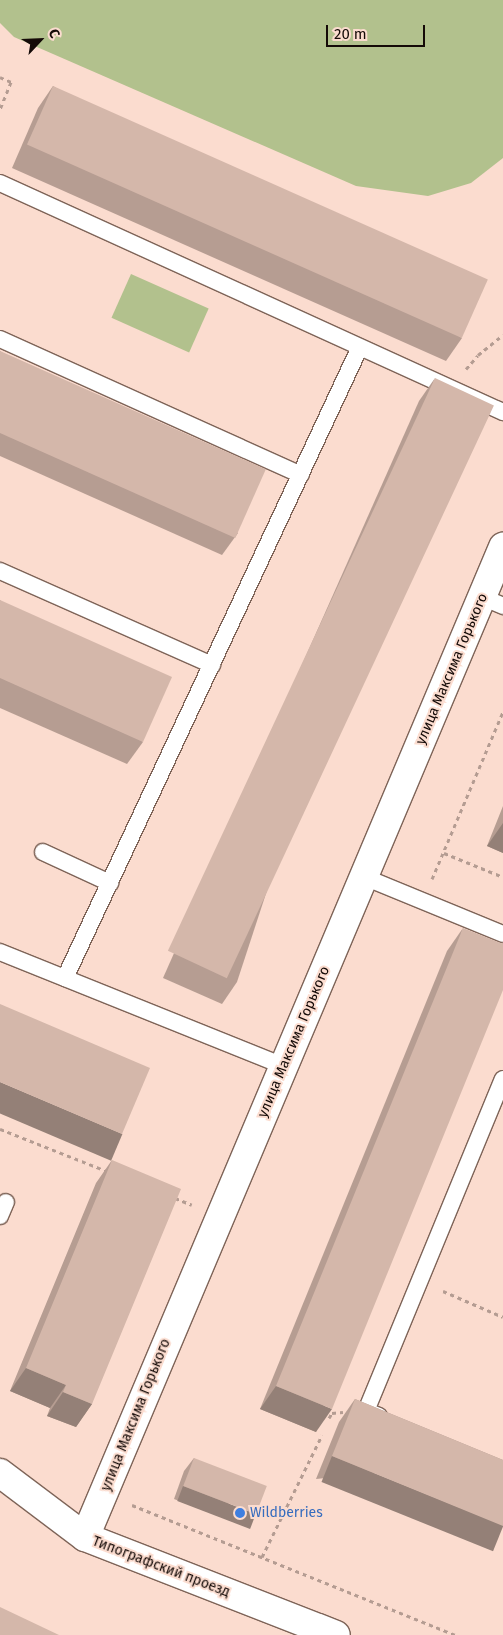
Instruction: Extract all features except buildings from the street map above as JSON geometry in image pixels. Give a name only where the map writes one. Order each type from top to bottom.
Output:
[{"type":"street","name":"улица Максима Горького","points":[[85,1537],[364,877],[493,601],[503,547]]},
{"type":"street","name":"Типографский проезд","points":[[0,1473],[85,1537],[336,1635]]},
{"type":"lane","points":[[0,183],[359,349],[503,412]]},
{"type":"lane","points":[[0,339],[300,474]]},
{"type":"lane","points":[[65,978],[359,349]]},
{"type":"lane","points":[[0,571],[212,664]]},
{"type":"lane","points":[[43,852],[110,882]]},
{"type":"lane","points":[[364,877],[503,934]]},
{"type":"lane","points":[[0,952],[284,1066]]},
{"type":"lane","points":[[394,1422],[366,1411],[420,1280],[497,1112],[503,1079]]},
{"type":"path","points":[[0,77],[11,82],[0,109]]},
{"type":"path","points":[[450,388],[478,355],[503,335]]},
{"type":"path","points":[[423,901],[503,712]]},
{"type":"path","points":[[444,853],[503,877]]},
{"type":"path","points":[[0,1129],[111,1173]]},
{"type":"path","points":[[167,1195],[220,1217]]},
{"type":"path","points":[[420,1280],[503,1317]]},
{"type":"path","points":[[262,1557],[322,1435]]},
{"type":"path","points":[[126,1503],[456,1635]]},
{"type":"green space","points":[[0,0],[503,0],[503,158],[471,183],[428,196],[356,186],[14,37],[0,23]]},
{"type":"green space","points":[[131,274],[209,309],[189,352],[111,318]]},
{"type":"place","name":"Wildberries","points":[[240,1513]]}]
